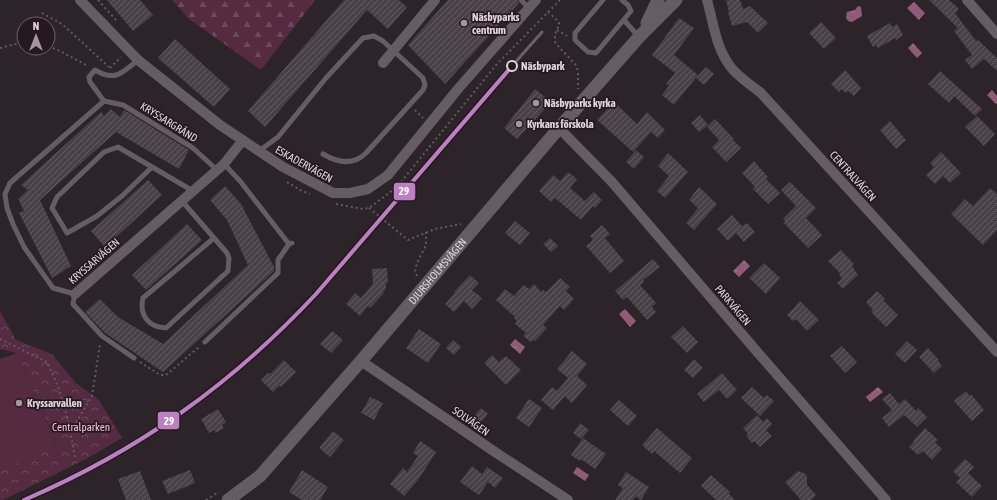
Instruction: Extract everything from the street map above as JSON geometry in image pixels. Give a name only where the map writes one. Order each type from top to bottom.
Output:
[{"type":"street","name":"ESKADERVÄGEN","points":[[80,0],[138,60],[220,125],[283,167],[333,193],[368,189],[388,175],[527,2]]},
{"type":"street","points":[[384,63],[435,0]]},
{"type":"street","name":"DJURSHOLMSVÄGEN","points":[[640,36],[658,0]]},
{"type":"street","name":"DJURSHOLMSVÄGEN","points":[[228,500],[260,476],[361,361],[559,128],[640,36],[676,0]]},
{"type":"street","name":"CENTRALVÄGEN","points":[[700,0],[708,4],[717,43],[722,56],[735,72],[761,93],[997,352]]},
{"type":"street","points":[[967,0],[997,34]]},
{"type":"street","name":"PARKVÄGEN","points":[[559,128],[612,182],[886,500]]},
{"type":"street","name":"KRYSSARVÄGEN","points":[[75,294],[221,167],[242,140]]},
{"type":"street","name":"SOLVÄGEN","points":[[361,361],[568,500]]},
{"type":"lane","points":[[603,0],[575,33],[574,40],[588,52],[596,53],[631,12],[628,5],[622,0]]},
{"type":"lane","points":[[624,20],[640,36]]},
{"type":"lane","points":[[259,151],[278,137],[326,78],[363,38],[374,36],[393,50],[423,78],[425,85],[423,90],[357,161],[347,162],[332,159],[323,154]]},
{"type":"lane","points":[[104,101],[90,82],[89,77],[95,70],[104,76],[111,77],[124,72],[138,60]]},
{"type":"lane","name":"KRYSSARGRÄND","points":[[104,101],[123,104],[193,148],[240,181],[290,244],[278,260],[278,273],[205,342]]},
{"type":"lane","name":"KRYSSARVÄGEN","points":[[75,294],[53,288],[24,247],[7,208],[5,194],[10,183],[104,101]]},
{"type":"lane","points":[[152,167],[122,196],[97,216],[67,233],[52,208],[57,197],[104,152],[118,147],[193,191]]},
{"type":"lane","points":[[182,201],[214,238],[227,254],[229,258],[228,271],[166,328],[154,325],[142,313],[141,306],[143,298],[214,238]]},
{"type":"lane","points":[[75,294],[73,304],[102,336],[134,358]]},
{"type":"path","points":[[397,187],[495,65],[560,0]]},
{"type":"path","points":[[548,12],[559,22],[555,37],[558,46],[577,68],[577,92]]},
{"type":"path","points":[[42,13],[62,24],[118,74]]},
{"type":"path","points":[[0,48],[16,44]]},
{"type":"path","points":[[56,49],[88,67]]},
{"type":"path","points":[[495,65],[500,69]]},
{"type":"path","points":[[409,105],[424,118],[430,109],[436,115]]},
{"type":"path","points":[[369,208],[408,240],[426,232],[468,223]]},
{"type":"path","points":[[426,232],[426,245],[415,271],[417,276],[426,284]]},
{"type":"path","points":[[70,432],[92,396],[102,336]]},
{"type":"path","points":[[0,339],[47,362],[58,386],[75,457]]},
{"type":"path","points":[[134,358],[160,375],[166,375],[205,342]]},
{"type":"green space","points":[[172,0],[315,0],[261,70],[189,19]]},
{"type":"green space","name":"Centralparken","points":[[0,311],[16,340],[52,354],[76,383],[99,400],[122,438],[88,458],[3,500],[0,500],[0,469],[58,447],[17,353],[0,349]]},
{"type":"green space","name":"Kryssarvallen","points":[[17,353],[58,448],[0,469],[0,359]]},
{"type":"water","points":[[914,2],[925,13],[919,20],[907,8]]},
{"type":"water","points":[[858,6],[861,7],[862,16],[852,22],[848,21],[846,18],[847,12],[855,10]]},
{"type":"water","points":[[913,43],[922,53],[917,58],[908,48]]},
{"type":"water","points":[[992,90],[997,96],[996,104],[987,95]]},
{"type":"water","points":[[744,260],[750,266],[739,277],[733,271]]},
{"type":"water","points":[[625,309],[636,321],[630,327],[619,314]]},
{"type":"water","points":[[515,339],[525,347],[520,354],[510,345]]},
{"type":"water","points":[[878,387],[883,392],[870,402],[866,397]]},
{"type":"water","points":[[577,467],[589,475],[585,481],[573,473]]},
{"type":"building","points":[[107,0],[140,0],[153,15],[133,31]]},
{"type":"building","points":[[344,0],[399,0],[407,7],[388,29],[367,10],[265,127],[248,111]]},
{"type":"building","name":"Näsbyparks centrum","points":[[448,0],[517,0],[519,3],[445,84],[408,45]]},
{"type":"building","points":[[726,0],[740,0],[743,9],[750,6],[768,23],[758,33],[747,22],[732,26]]},
{"type":"building","points":[[929,0],[949,0],[959,9],[955,13],[976,41],[978,40],[997,58],[997,71],[984,59],[972,69],[965,60],[972,55],[954,31],[958,28]]},
{"type":"building","points":[[679,18],[694,28],[674,55],[698,75],[674,105],[662,95],[669,86],[666,84],[675,73],[652,55]]},
{"type":"building","points":[[821,22],[836,38],[824,49],[809,33]]},
{"type":"building","points":[[890,23],[892,27],[897,24],[903,35],[896,40],[895,38],[878,48],[876,45],[873,47],[867,36]]},
{"type":"building","points":[[175,39],[230,89],[214,107],[158,58]]},
{"type":"building","points":[[706,67],[714,74],[704,85],[696,78]]},
{"type":"building","points":[[845,70],[861,88],[854,96],[848,91],[846,93],[841,89],[839,92],[831,84]]},
{"type":"building","points":[[940,71],[982,109],[975,116],[954,96],[949,103],[928,84]]},
{"type":"building","points":[[535,89],[551,102],[517,139],[504,128]]},
{"type":"building","points":[[614,102],[637,124],[647,112],[665,130],[658,138],[651,132],[633,152],[597,120]]},
{"type":"building","points":[[111,109],[120,117],[124,110],[189,150],[179,169],[116,132],[40,200],[71,266],[52,278],[19,213],[24,211],[18,199],[28,190],[21,185],[101,112],[104,116]]},
{"type":"building","points":[[700,115],[708,125],[699,132],[691,123]]},
{"type":"building","points":[[977,116],[995,134],[984,146],[965,127]]},
{"type":"building","points":[[715,119],[741,148],[726,162],[712,147],[719,140],[707,127]]},
{"type":"building","points":[[890,121],[906,140],[896,149],[880,130]]},
{"type":"building","points":[[636,150],[644,157],[634,169],[626,162]]},
{"type":"building","points":[[941,152],[961,173],[950,183],[943,176],[935,184],[926,175],[934,167],[930,163]]},
{"type":"building","points":[[668,153],[688,172],[665,198],[657,191],[669,176],[658,166]]},
{"type":"building","points":[[754,161],[768,177],[766,179],[780,193],[768,204],[753,189],[755,187],[742,173]]},
{"type":"building","points":[[568,172],[577,179],[570,188],[585,201],[594,192],[602,200],[595,208],[593,206],[581,220],[555,198],[551,202],[539,191],[553,175],[560,181]]},
{"type":"building","points":[[148,180],[162,195],[105,247],[91,231]]},
{"type":"building","points":[[790,182],[816,208],[806,218],[822,235],[808,248],[784,223],[785,221],[783,219],[796,206],[781,190]]},
{"type":"building","points":[[225,186],[241,204],[274,267],[274,271],[163,372],[105,333],[85,312],[100,299],[118,317],[163,344],[248,265],[227,220],[210,200]]},
{"type":"building","points":[[699,187],[717,204],[694,230],[686,223],[698,208],[689,200]]},
{"type":"building","points":[[990,188],[997,194],[997,230],[983,245],[951,214],[965,199],[973,206]]},
{"type":"building","points":[[732,215],[742,226],[747,223],[755,232],[744,242],[736,233],[728,241],[717,229]]},
{"type":"building","points":[[515,221],[530,233],[520,245],[505,233]]},
{"type":"building","points":[[187,224],[202,240],[146,290],[132,275]]},
{"type":"building","points":[[602,225],[610,234],[605,238],[624,261],[610,273],[586,246],[593,240],[590,236]]},
{"type":"building","points":[[550,238],[558,246],[551,252],[543,244]]},
{"type":"building","points":[[841,250],[854,264],[852,266],[858,275],[843,289],[837,283],[842,278],[839,275],[840,273],[828,261]]},
{"type":"building","points":[[653,259],[660,267],[643,280],[644,282],[640,285],[656,303],[652,307],[656,312],[647,320],[627,297],[623,300],[615,291]]},
{"type":"building","points":[[764,263],[780,278],[766,294],[749,278]]},
{"type":"building","points":[[387,268],[388,283],[386,283],[384,293],[370,308],[368,306],[360,316],[346,304],[355,293],[361,298],[373,284],[372,269]]},
{"type":"building","points":[[470,275],[479,283],[472,290],[482,298],[472,309],[464,301],[454,312],[445,304]]},
{"type":"building","points":[[560,278],[570,287],[566,291],[574,299],[564,310],[560,306],[543,325],[547,328],[535,341],[533,340],[531,342],[523,336],[526,333],[515,324],[517,321],[514,318],[515,317],[496,300],[505,289],[514,296],[524,285],[529,289],[534,284],[541,292],[543,290],[546,292]]},
{"type":"building","points":[[877,291],[885,299],[883,300],[898,315],[886,327],[871,312],[873,310],[866,302]]},
{"type":"building","points":[[800,301],[819,320],[807,331],[796,319],[793,321],[787,315]]},
{"type":"building","points":[[683,326],[698,342],[687,353],[671,337]]},
{"type":"building","points":[[419,329],[441,344],[428,363],[406,348]]},
{"type":"building","points":[[332,331],[343,340],[331,353],[320,344]]},
{"type":"building","points":[[453,340],[461,347],[454,355],[446,348]]},
{"type":"building","points":[[907,341],[917,350],[905,363],[895,354]]},
{"type":"building","points":[[842,346],[857,362],[845,373],[830,356]]},
{"type":"building","points":[[928,348],[939,360],[938,361],[942,366],[934,373],[919,357]]},
{"type":"building","points":[[572,351],[587,364],[577,376],[587,385],[572,403],[565,396],[553,410],[541,400],[552,387],[557,391],[568,378],[557,369]]},
{"type":"building","points":[[492,355],[499,362],[506,356],[521,370],[506,385],[484,363]]},
{"type":"building","points":[[694,359],[703,368],[693,378],[684,370]]},
{"type":"building","points":[[284,360],[296,372],[281,387],[279,386],[273,392],[261,380],[268,373],[270,374]]},
{"type":"building","points":[[722,373],[737,390],[727,399],[719,390],[704,402],[697,394]]},
{"type":"building","points":[[752,387],[764,398],[767,395],[774,401],[760,416],[741,398]]},
{"type":"building","points":[[966,391],[970,396],[971,394],[984,410],[972,421],[954,401]]},
{"type":"building","points":[[890,393],[899,404],[905,399],[916,411],[918,408],[927,417],[917,427],[904,415],[889,427],[882,418],[892,410],[882,399]]},
{"type":"building","points":[[370,397],[383,403],[374,420],[361,413]]},
{"type":"building","points":[[529,399],[542,408],[529,427],[516,418]]},
{"type":"building","points":[[619,400],[637,416],[628,426],[610,410]]},
{"type":"building","points":[[481,408],[488,414],[480,423],[473,417]]},
{"type":"building","points":[[218,409],[226,422],[222,425],[224,428],[216,433],[214,430],[209,433],[201,419]]},
{"type":"building","points":[[757,415],[763,422],[767,418],[772,424],[766,430],[772,436],[760,447],[754,441],[752,443],[746,436],[748,434],[743,428]]},
{"type":"building","points":[[580,423],[589,430],[581,439],[573,433]]},
{"type":"building","points":[[657,428],[692,458],[680,473],[654,451],[652,454],[642,445]]},
{"type":"building","points":[[925,428],[938,440],[935,442],[942,449],[932,460],[923,451],[918,455],[909,447]]},
{"type":"building","points":[[333,431],[344,440],[330,457],[319,448]]},
{"type":"building","points":[[583,438],[606,454],[595,469],[581,459],[580,461],[571,455]]},
{"type":"building","points":[[420,441],[436,452],[418,480],[404,496],[390,484],[403,468],[407,472],[418,456],[413,453]]},
{"type":"building","points":[[965,459],[974,467],[968,473],[982,486],[972,497],[956,482],[960,478],[953,471]]},
{"type":"building","points":[[472,466],[482,474],[487,467],[503,478],[495,488],[488,482],[479,495],[460,482]]},
{"type":"building","points":[[190,470],[195,483],[168,494],[162,481]]},
{"type":"building","points":[[302,470],[328,487],[320,500],[302,500],[289,492]]},
{"type":"building","points":[[140,471],[151,500],[126,500],[118,479]]},
{"type":"building","points":[[798,471],[807,476],[807,485],[816,495],[811,500],[801,500],[785,482]]},
{"type":"building","points":[[626,472],[649,487],[641,500],[636,496],[633,500],[615,500],[623,488],[618,485]]},
{"type":"building","points":[[711,475],[730,492],[729,494],[735,500],[716,500],[701,486]]},
{"type":"railway","points":[[512,66],[542,32]]},
{"type":"transit line","name":"29","points":[[24,500],[66,481],[106,460],[144,437],[181,413],[251,358],[316,294],[512,66]]},
{"type":"place","name":"Näsbyparks centrum","points":[[464,23]]},
{"type":"place","name":"Näsbypark","points":[[512,66]]},
{"type":"place","name":"Näsbyparks kyrka","points":[[536,103]]},
{"type":"place","name":"Kyrkans förskola","points":[[519,124]]},
{"type":"place","name":"Kryssarvallen","points":[[19,403]]}]
